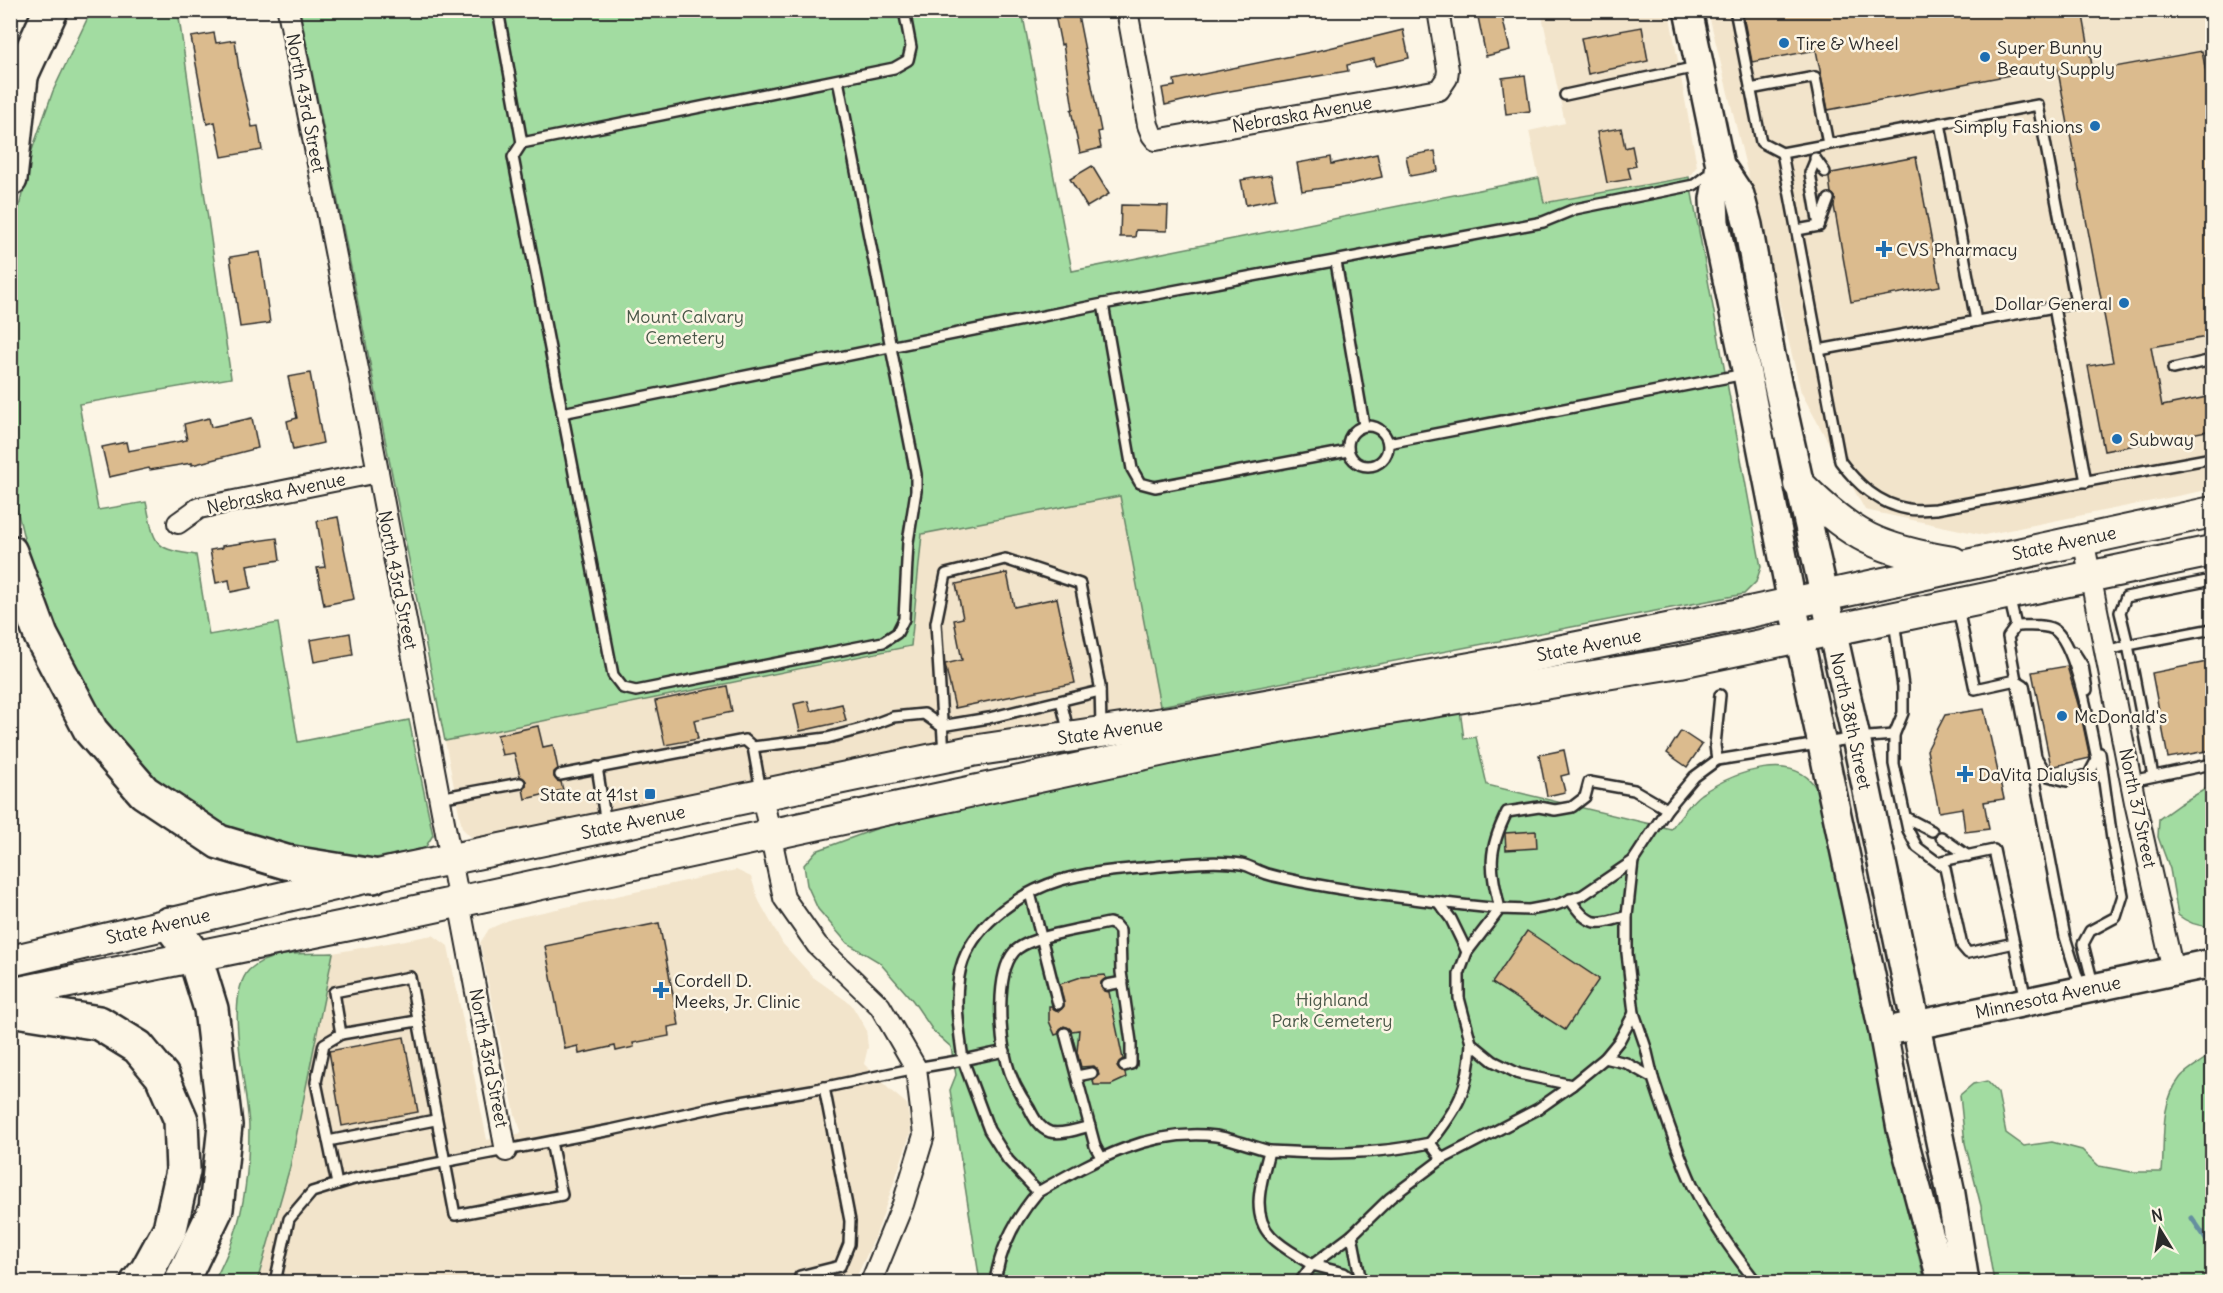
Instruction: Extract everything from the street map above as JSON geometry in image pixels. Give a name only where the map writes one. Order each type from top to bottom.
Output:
[{"type":"highway","points":[[10,179],[16,88],[51,10]]},
{"type":"highway","points":[[10,552],[41,636],[91,731],[144,792],[219,842],[286,862],[373,876]]},
{"type":"highway","points":[[170,924],[195,957],[211,1009],[225,1125],[216,1209],[181,1282]]},
{"type":"highway","points":[[10,1009],[99,1023],[138,1047],[162,1076],[181,1120],[183,1171],[170,1229],[147,1271],[138,1282]]},
{"type":"main road","name":"North 38th Street","points":[[1688,10],[1720,165],[1740,195],[1748,225],[1771,355],[1856,738],[1951,1194],[1965,1282]]},
{"type":"main road","name":"North 38th Street","points":[[1720,165],[1714,199],[1715,222],[1748,374],[1792,603],[1883,1032],[1901,1129],[1942,1282]]},
{"type":"main road","points":[[1799,484],[1826,511],[1867,539],[1893,550],[1920,557],[1968,564]]},
{"type":"main road","name":"State Avenue","points":[[10,960],[373,876],[944,757],[1183,720],[1498,663],[1792,603],[2212,512]]},
{"type":"main road","name":"State Avenue","points":[[10,994],[459,902],[1203,742],[1368,712],[1680,662],[2090,576],[2212,562]]},
{"type":"main road","name":"Minnesota Avenue","points":[[1883,1032],[2212,963]]},
{"type":"street","name":"North 43rd Street","points":[[288,10],[506,1150]]},
{"type":"street","name":"Nebraska Avenue","points":[[1127,10],[1148,125],[1156,140],[1439,90],[1448,70],[1448,60],[1438,10]]},
{"type":"street","name":"Nebraska Avenue","points":[[178,523],[199,508],[378,472]]},
{"type":"street","name":"North 37 Street","points":[[2084,539],[2131,781],[2173,971]]},
{"type":"street","points":[[762,796],[784,898],[817,945],[880,1006],[916,1068],[924,1135],[903,1204],[871,1282]]},
{"type":"lane","points":[[498,10],[522,143],[513,157],[613,675],[623,688],[636,691],[883,642],[897,633],[904,619],[908,542],[916,491],[916,474],[838,80]]},
{"type":"lane","points":[[522,143],[894,68],[908,60],[911,47],[904,10]]},
{"type":"lane","points":[[1735,10],[1761,142],[1782,153],[2038,105],[2076,303],[1819,350]]},
{"type":"lane","points":[[1565,95],[1699,67]]},
{"type":"lane","points":[[1750,89],[1815,77],[1828,144]]},
{"type":"lane","points":[[1940,123],[1976,321]]},
{"type":"lane","points":[[1813,147],[1815,161],[1810,173],[1819,226]]},
{"type":"lane","points":[[1782,153],[1840,461],[1855,481],[1878,499],[1907,509],[1936,509],[2212,458]]},
{"type":"lane","points":[[1815,161],[1824,172]]},
{"type":"lane","points":[[562,413],[1103,304],[1544,222],[1575,209],[1694,185],[1720,165]]},
{"type":"lane","points":[[1819,226],[1829,199]]},
{"type":"lane","points":[[1797,230],[1819,226]]},
{"type":"lane","points":[[1336,262],[1364,425]]},
{"type":"lane","points":[[1103,304],[1132,469],[1140,483],[1155,488],[1348,451]]},
{"type":"lane","points":[[2054,308],[2086,482]]},
{"type":"lane","points":[[2173,369],[2212,360]]},
{"type":"lane","points":[[1388,443],[1748,374]]},
{"type":"lane","points":[[1364,425],[1377,427],[1386,436],[1388,443],[1385,456],[1381,461],[1368,466],[1355,462],[1348,451],[1349,438],[1353,432],[1364,425]]},
{"type":"lane","points":[[944,757],[936,623],[946,574],[1005,558],[1080,584],[1100,691],[1101,733]]},
{"type":"lane","points":[[2153,776],[2121,612],[2126,597],[2212,562]]},
{"type":"lane","points":[[2009,594],[2016,626],[2008,637],[2065,937],[2088,989]]},
{"type":"lane","points":[[1957,604],[1976,689],[2016,680],[2024,685],[2036,757],[2048,776],[2067,782],[2089,774],[2097,759],[2076,667],[2062,636]]},
{"type":"lane","points":[[1894,618],[1904,687],[1903,712],[1894,735],[1894,764],[1908,830],[1917,847],[1945,868],[1962,946],[1968,953],[2014,943]]},
{"type":"lane","points":[[2016,626],[2051,628],[2062,636],[2083,666],[2123,895],[2116,917],[2090,931],[2083,944],[2088,989]]},
{"type":"lane","points":[[2106,651],[2212,629]]},
{"type":"lane","points":[[753,747],[828,738],[892,717],[924,714],[941,726],[989,718],[1100,691]]},
{"type":"lane","points":[[1717,760],[1714,746],[1720,695]]},
{"type":"lane","points":[[1061,701],[1070,737]]},
{"type":"lane","points":[[2117,706],[2139,701]]},
{"type":"lane","points":[[1038,1192],[1008,1160],[989,1130],[963,1060],[958,1010],[958,980],[962,962],[972,942],[997,914],[1030,893],[1060,880],[1091,873],[1218,863],[1243,865],[1267,874],[1307,883],[1438,902],[1529,910],[1556,905],[1583,894],[1633,861],[1667,809],[1694,777],[1717,760],[1856,738],[1894,735]]},
{"type":"lane","points":[[560,775],[745,740],[753,747],[762,796]]},
{"type":"lane","points":[[2131,781],[2212,764]]},
{"type":"lane","points":[[597,767],[607,828]]},
{"type":"lane","points":[[1500,909],[1492,875],[1492,851],[1507,812],[1539,807],[1555,810],[1572,807],[1585,797],[1589,782],[1634,790],[1667,809]]},
{"type":"lane","points":[[439,798],[520,783]]},
{"type":"lane","points":[[1905,817],[1932,831]]},
{"type":"lane","points":[[1941,837],[1968,856]]},
{"type":"lane","points":[[1937,862],[1994,850],[2027,1002]]},
{"type":"lane","points":[[1633,861],[1627,916],[1627,953],[1634,1012],[1653,1078],[1672,1139],[1694,1188],[1726,1243],[1756,1282]]},
{"type":"lane","points":[[1030,893],[1058,1004]]},
{"type":"lane","points":[[1570,899],[1581,915],[1593,922],[1607,922],[1627,916]]},
{"type":"lane","points":[[1438,902],[1451,919],[1467,952]]},
{"type":"lane","points":[[995,1282],[998,1263],[1008,1236],[1024,1208],[1038,1192],[1101,1157],[1141,1142],[1183,1135],[1217,1137],[1269,1151],[1320,1154],[1371,1153],[1430,1143],[1449,1120],[1463,1095],[1470,1068],[1471,1043],[1459,998],[1459,974],[1467,952],[1500,909]]},
{"type":"lane","points":[[1090,1126],[1051,1132],[1039,1125],[1020,1094],[1007,1064],[1000,1000],[1004,977],[1013,953],[1025,943],[1042,938],[1109,923],[1115,925],[1120,931],[1123,982],[1131,1042],[1131,1064],[1124,1066]]},
{"type":"lane","points":[[342,1035],[334,992],[410,977],[435,1120],[455,1215],[562,1195],[551,1142]]},
{"type":"lane","points":[[1107,985],[1123,982]]},
{"type":"lane","points":[[1300,1282],[1312,1265],[1352,1235],[1390,1198],[1442,1159],[1538,1109],[1572,1085],[1605,1058],[1619,1041],[1634,1012]]},
{"type":"lane","points":[[337,1184],[316,1082],[324,1044],[342,1035],[417,1021]]},
{"type":"lane","points":[[1065,1033],[1095,1146],[1101,1157]]},
{"type":"lane","points":[[1471,1043],[1493,1062],[1519,1074],[1572,1085]]},
{"type":"lane","points":[[275,1282],[289,1219],[312,1192],[337,1184],[729,1104],[1005,1051]]},
{"type":"lane","points":[[1605,1058],[1626,1063],[1653,1078]]},
{"type":"lane","points":[[1077,1076],[1092,1073]]},
{"type":"lane","points":[[801,1282],[800,1276],[840,1266],[849,1244],[850,1221],[824,1087]]},
{"type":"lane","points":[[328,1141],[435,1120]]},
{"type":"lane","points":[[1430,1143],[1442,1159]]},
{"type":"lane","points":[[1269,1151],[1259,1194],[1263,1226],[1272,1237],[1312,1265],[1344,1273],[1356,1282]]},
{"type":"lane","points":[[1352,1235],[1361,1282]]},
{"type":"shaded area","points":[[1541,11],[1669,11],[1697,166],[1689,177],[1544,203],[1529,131],[1565,123]]},
{"type":"shaded area","points":[[1708,11],[2212,11],[2212,489],[1984,535],[1865,510],[1801,392]]},
{"type":"shaded area","points":[[1120,496],[1160,706],[933,746],[472,838],[462,828],[445,741],[911,646],[922,534]]},
{"type":"shaded area","points":[[736,870],[751,877],[759,901],[783,944],[813,977],[851,1004],[866,1029],[868,1047],[864,1064],[907,1104],[911,1132],[876,1235],[854,1282],[257,1282],[290,1167],[333,953],[433,935],[448,946],[487,1140],[522,1133],[515,1115],[480,943],[489,929],[511,919]]},
{"type":"green space","points":[[91,11],[178,11],[231,378],[79,404],[98,510],[146,502],[151,527],[157,542],[170,550],[196,555],[209,635],[278,623],[298,742],[409,720],[433,835],[425,848],[371,859],[332,857],[239,835],[197,811],[141,769],[101,716],[62,643],[29,559],[11,485],[10,248],[31,153],[53,91]]},
{"type":"green space","name":"Mount Calvary Cemetery","points":[[300,11],[1022,11],[1072,271],[1539,178],[1544,203],[1689,177],[1761,567],[1756,582],[1744,594],[1160,706],[1120,496],[922,534],[911,646],[445,741]]},
{"type":"green space","name":"Highland Park Cemetery","points":[[1460,710],[1464,739],[1476,737],[1487,785],[1671,829],[1701,794],[1747,772],[1764,768],[1780,768],[1796,771],[1809,779],[1819,793],[1891,1143],[1925,1282],[980,1282],[950,1090],[956,1075],[951,1047],[934,1032],[913,1001],[879,962],[847,943],[818,909],[807,885],[804,865],[816,851],[900,820],[1251,747]]},
{"type":"green space","points":[[2212,785],[2212,926],[2203,926],[2178,915],[2170,869],[2158,837],[2159,819]]},
{"type":"green space","points":[[333,953],[290,1167],[257,1282],[214,1282],[230,1248],[238,1223],[247,1168],[248,1111],[237,1022],[241,983],[249,970],[267,959],[289,954]]},
{"type":"green space","points":[[2206,1058],[2212,1058],[2212,1282],[1994,1282],[1981,1206],[1965,1143],[1960,1095],[1973,1084],[1987,1081],[1998,1093],[2006,1133],[2024,1146],[2052,1142],[2082,1150],[2099,1166],[2131,1172],[2162,1172],[2164,1124],[2173,1089],[2183,1075]]},
{"type":"building","points":[[1054,10],[1077,10],[1101,131],[1098,132],[1101,148],[1080,153],[1071,110],[1073,109],[1063,44],[1061,45]]},
{"type":"building","points":[[1742,10],[2082,10],[2093,71],[2202,51],[2212,104],[2212,336],[2151,347],[2162,406],[2212,396],[2212,430],[2104,451],[2088,366],[2113,362],[2057,66],[1828,110],[1816,50],[1752,62]]},
{"type":"building","points":[[1501,12],[1510,50],[1486,56],[1478,17]]},
{"type":"building","points":[[1642,27],[1648,61],[1588,74],[1581,38]]},
{"type":"building","points":[[1403,30],[1409,58],[1375,66],[1374,59],[1347,65],[1348,71],[1212,94],[1165,105],[1162,88],[1175,86],[1174,80],[1321,50]]},
{"type":"building","points":[[214,33],[216,43],[235,40],[239,70],[252,127],[258,126],[262,150],[222,157],[215,122],[207,124],[191,37]]},
{"type":"building","points":[[1525,75],[1530,111],[1506,114],[1502,78]]},
{"type":"building","points":[[1621,128],[1625,148],[1632,146],[1636,166],[1628,168],[1631,179],[1607,183],[1597,132]]},
{"type":"building","points":[[1435,151],[1438,171],[1410,176],[1406,156]]},
{"type":"building","points":[[1377,154],[1382,177],[1302,191],[1297,163],[1331,157],[1332,164]]},
{"type":"building","name":"CVS Pharmacy","points":[[1916,157],[1940,286],[1851,302],[1834,206],[1835,197],[1831,193],[1829,178],[1832,173]]},
{"type":"building","points":[[1092,166],[1109,194],[1087,207],[1070,179]]},
{"type":"building","points":[[1271,175],[1276,199],[1246,205],[1241,180]]},
{"type":"building","points":[[1121,205],[1168,206],[1167,231],[1136,230],[1135,237],[1120,237]]},
{"type":"building","points":[[260,252],[270,323],[240,327],[230,257]]},
{"type":"building","points":[[310,373],[323,443],[293,450],[287,421],[297,418],[288,377]]},
{"type":"building","points":[[209,418],[211,427],[252,418],[258,448],[192,465],[192,463],[150,470],[149,468],[109,477],[102,447],[126,442],[128,451],[187,440],[184,424]]},
{"type":"building","points":[[338,517],[354,599],[324,605],[317,568],[325,567],[317,521]]},
{"type":"building","points":[[277,538],[280,560],[247,565],[251,588],[231,592],[229,580],[216,583],[210,550],[222,548],[222,546]]},
{"type":"building","points":[[1007,573],[1014,607],[1057,598],[1075,683],[955,708],[945,664],[962,660],[954,620],[963,618],[956,584]]},
{"type":"building","points":[[350,633],[353,655],[314,662],[310,640]]},
{"type":"building","points":[[2212,661],[2212,750],[2168,758],[2152,673]]},
{"type":"building","name":"McDonald's","points":[[2067,666],[2090,758],[2051,767],[2032,672]]},
{"type":"building","points":[[727,686],[732,712],[694,720],[698,739],[665,745],[655,701]]},
{"type":"building","points":[[808,701],[811,711],[842,704],[846,721],[800,731],[794,704]]},
{"type":"building","name":"DaVita Dialysis","points":[[1984,709],[2004,799],[1984,802],[1989,829],[1965,832],[1962,808],[1939,812],[1927,750],[1945,715]]},
{"type":"building","points":[[538,726],[543,747],[553,745],[558,769],[554,772],[554,777],[561,782],[563,790],[525,799],[523,789],[526,781],[520,776],[514,753],[502,755],[497,735]]},
{"type":"building","points":[[1681,731],[1702,745],[1687,767],[1667,753]]},
{"type":"building","points":[[1564,750],[1569,774],[1561,776],[1565,792],[1547,796],[1539,755]]},
{"type":"building","points":[[1536,831],[1537,848],[1506,850],[1505,833]]},
{"type":"building","points":[[659,923],[679,1025],[668,1027],[669,1036],[633,1043],[634,1047],[616,1051],[615,1046],[579,1054],[578,1046],[565,1049],[545,946]]},
{"type":"building","points":[[1527,931],[1599,979],[1565,1030],[1492,983]]},
{"type":"building","points":[[1105,975],[1106,978],[1101,982],[1101,987],[1104,991],[1109,992],[1123,1059],[1117,1067],[1125,1073],[1126,1078],[1111,1085],[1094,1085],[1093,1080],[1099,1075],[1097,1069],[1094,1066],[1081,1067],[1077,1052],[1079,1030],[1072,1031],[1064,1026],[1055,1035],[1049,1021],[1049,1006],[1059,1011],[1064,1006],[1060,984],[1081,977]]},
{"type":"building","points":[[404,1037],[418,1112],[342,1126],[329,1051]]},
{"type":"waterway","points":[[2192,1218],[2212,1247]]},
{"type":"place","name":"Tire & Wheel","points":[[1784,43]]},
{"type":"place","name":"Super Bunny Beauty Supply","points":[[1985,57]]},
{"type":"place","name":"Simply Fashions","points":[[2095,126]]},
{"type":"place","name":"CVS Pharmacy","points":[[1884,249]]},
{"type":"place","name":"Dollar General","points":[[2124,303]]},
{"type":"place","name":"Subway","points":[[2117,439]]},
{"type":"place","name":"McDonald's","points":[[2062,716]]},
{"type":"place","name":"DaVita Dialysis","points":[[1965,774]]},
{"type":"place","name":"State at 41st","points":[[650,794]]},
{"type":"place","name":"Cordell D. Meeks, Jr. Clinic","points":[[661,990]]}]
